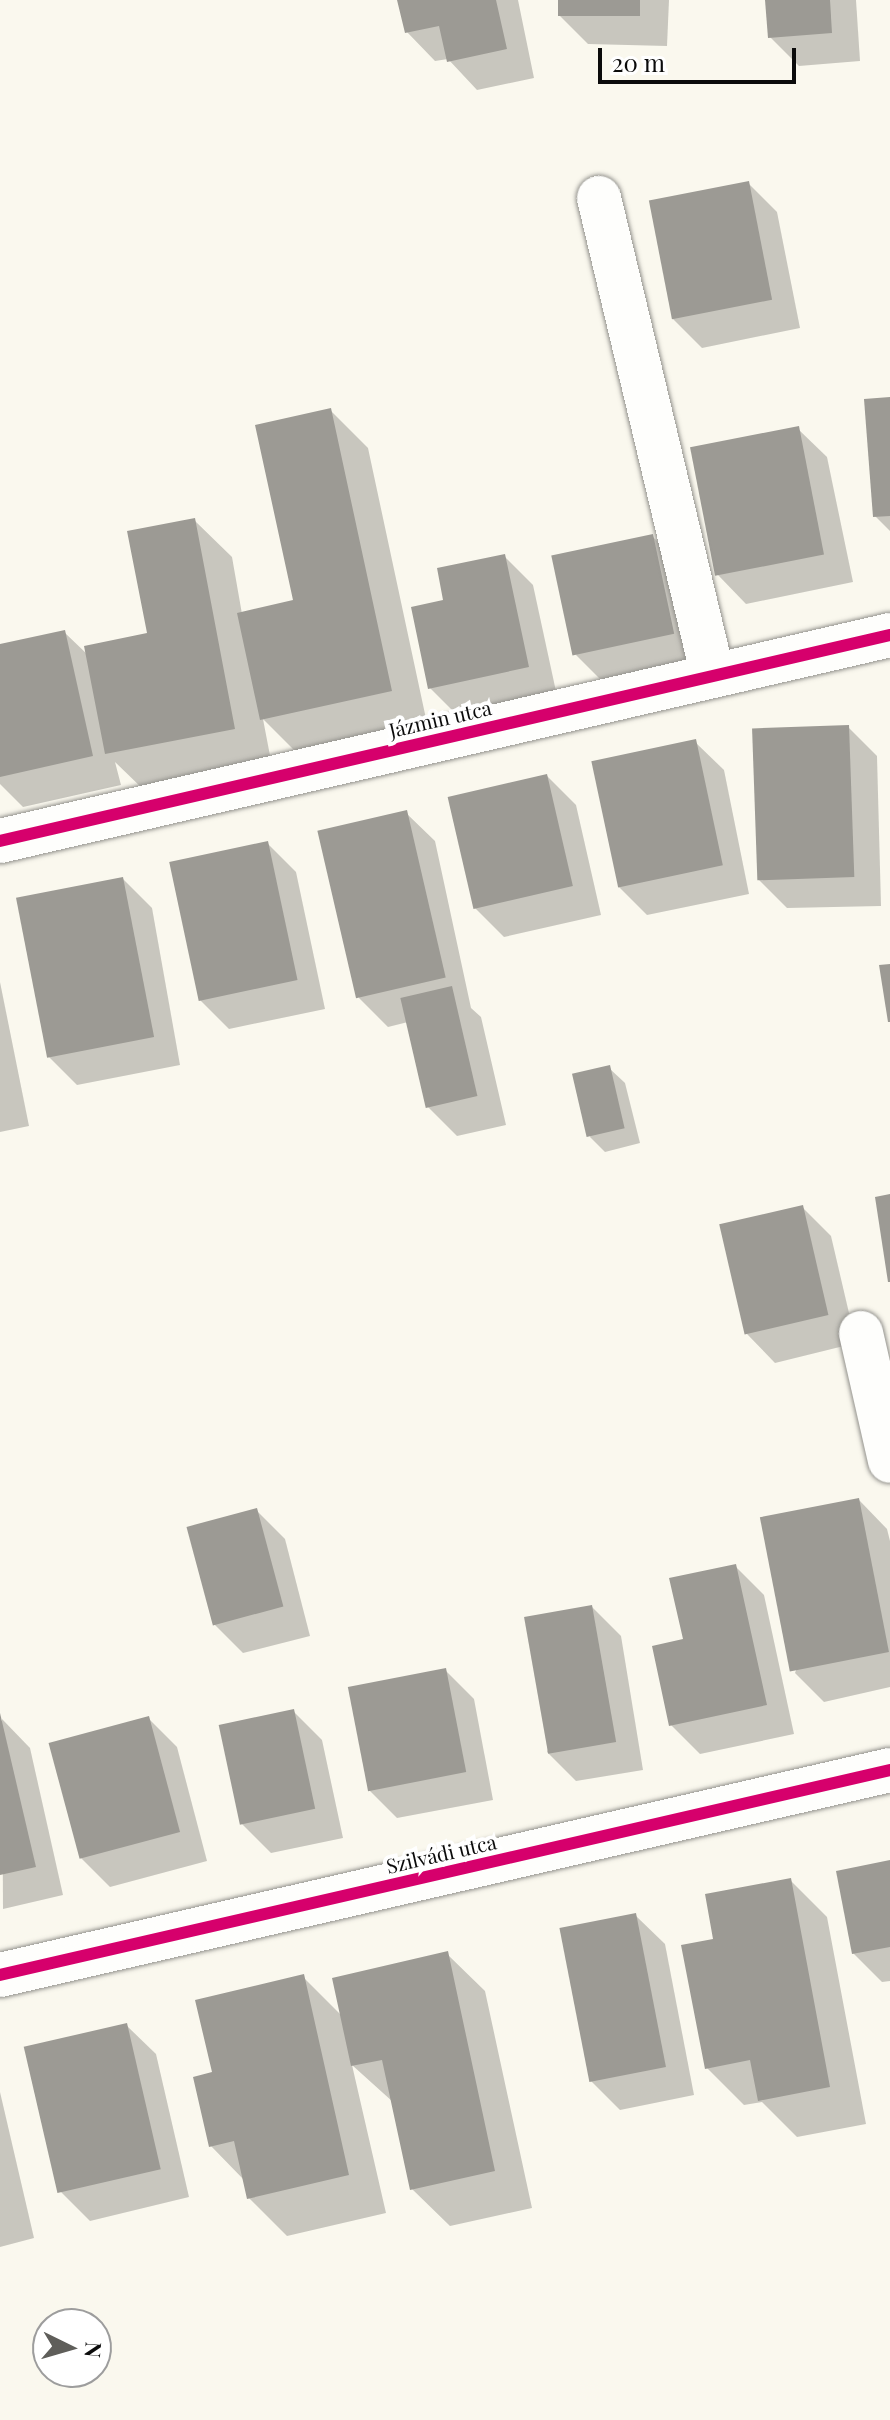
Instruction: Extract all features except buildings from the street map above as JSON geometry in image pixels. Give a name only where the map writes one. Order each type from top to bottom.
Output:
[{"type":"street","points":[[599,198],[713,676]]},
{"type":"street","name":"Jázmin utca","points":[[0,841],[890,635]]},
{"type":"street","points":[[861,1333],[890,1461]]},
{"type":"street","name":"Szilvádi utca","points":[[0,1975],[890,1770]]},
{"type":"cycle path","points":[[0,841],[890,635]]},
{"type":"cycle path","points":[[0,1975],[890,1770]]}]
